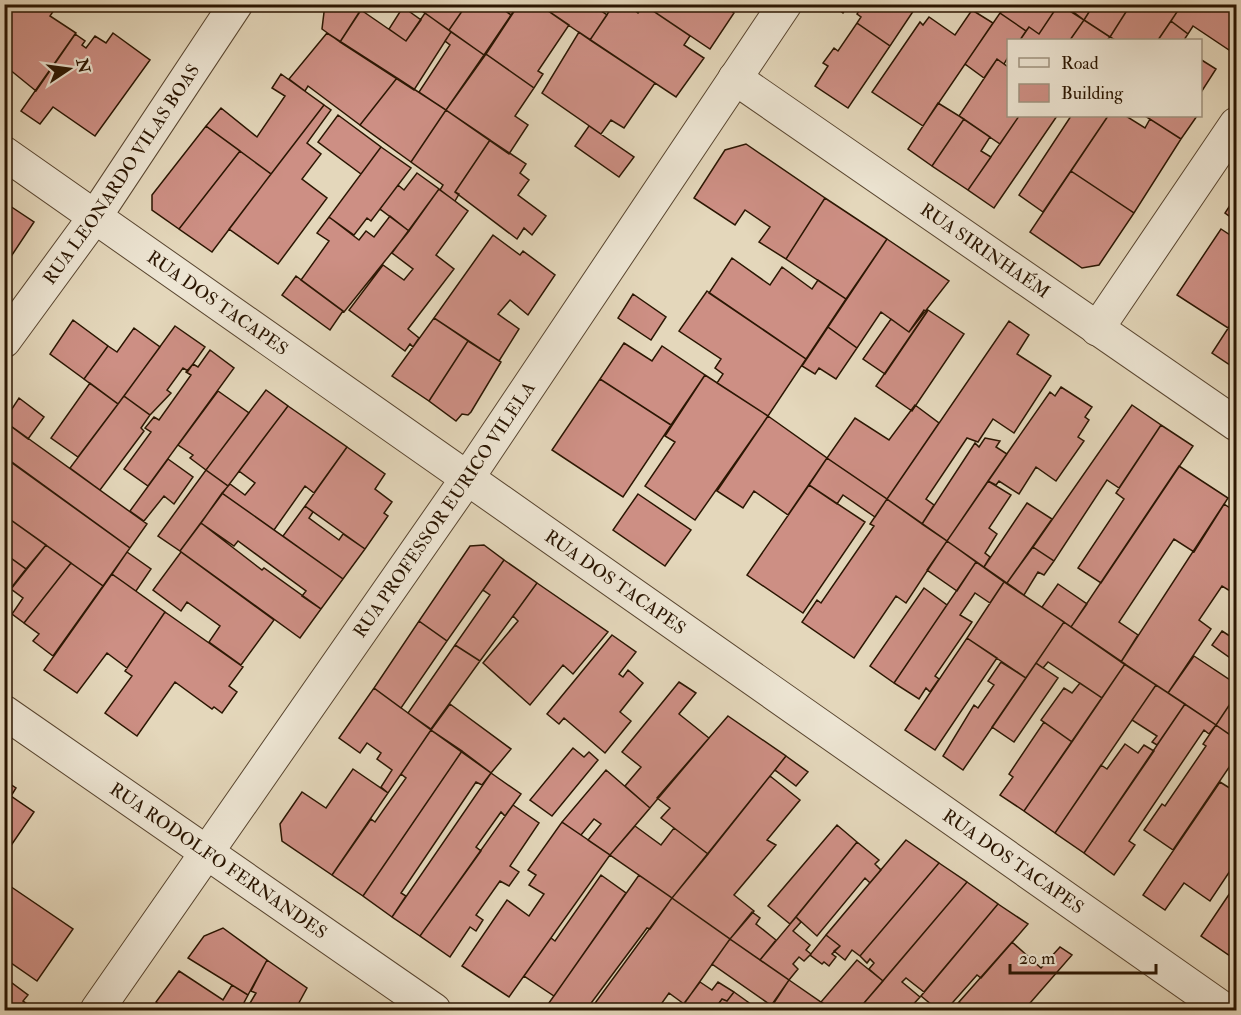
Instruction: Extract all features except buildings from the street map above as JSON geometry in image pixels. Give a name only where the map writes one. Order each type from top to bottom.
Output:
[{"type":"street","name":"RUA LEONARDO VILAS BOAS","points":[[4,341],[94,218],[236,4]]},
{"type":"street","name":"RUA PROFESSOR EURICO VILELA","points":[[97,1011],[466,480],[786,4]]},
{"type":"street","name":"RUA SIRINHAÉM","points":[[735,78],[1236,424]]},
{"type":"street","points":[[1097,329],[1236,124]]},
{"type":"street","name":"RUA DOS TACAPES","points":[[4,153],[466,480],[1225,1011]]},
{"type":"street","name":"RUA RODOLFO FERNANDES","points":[[4,711],[434,1011]]}]
